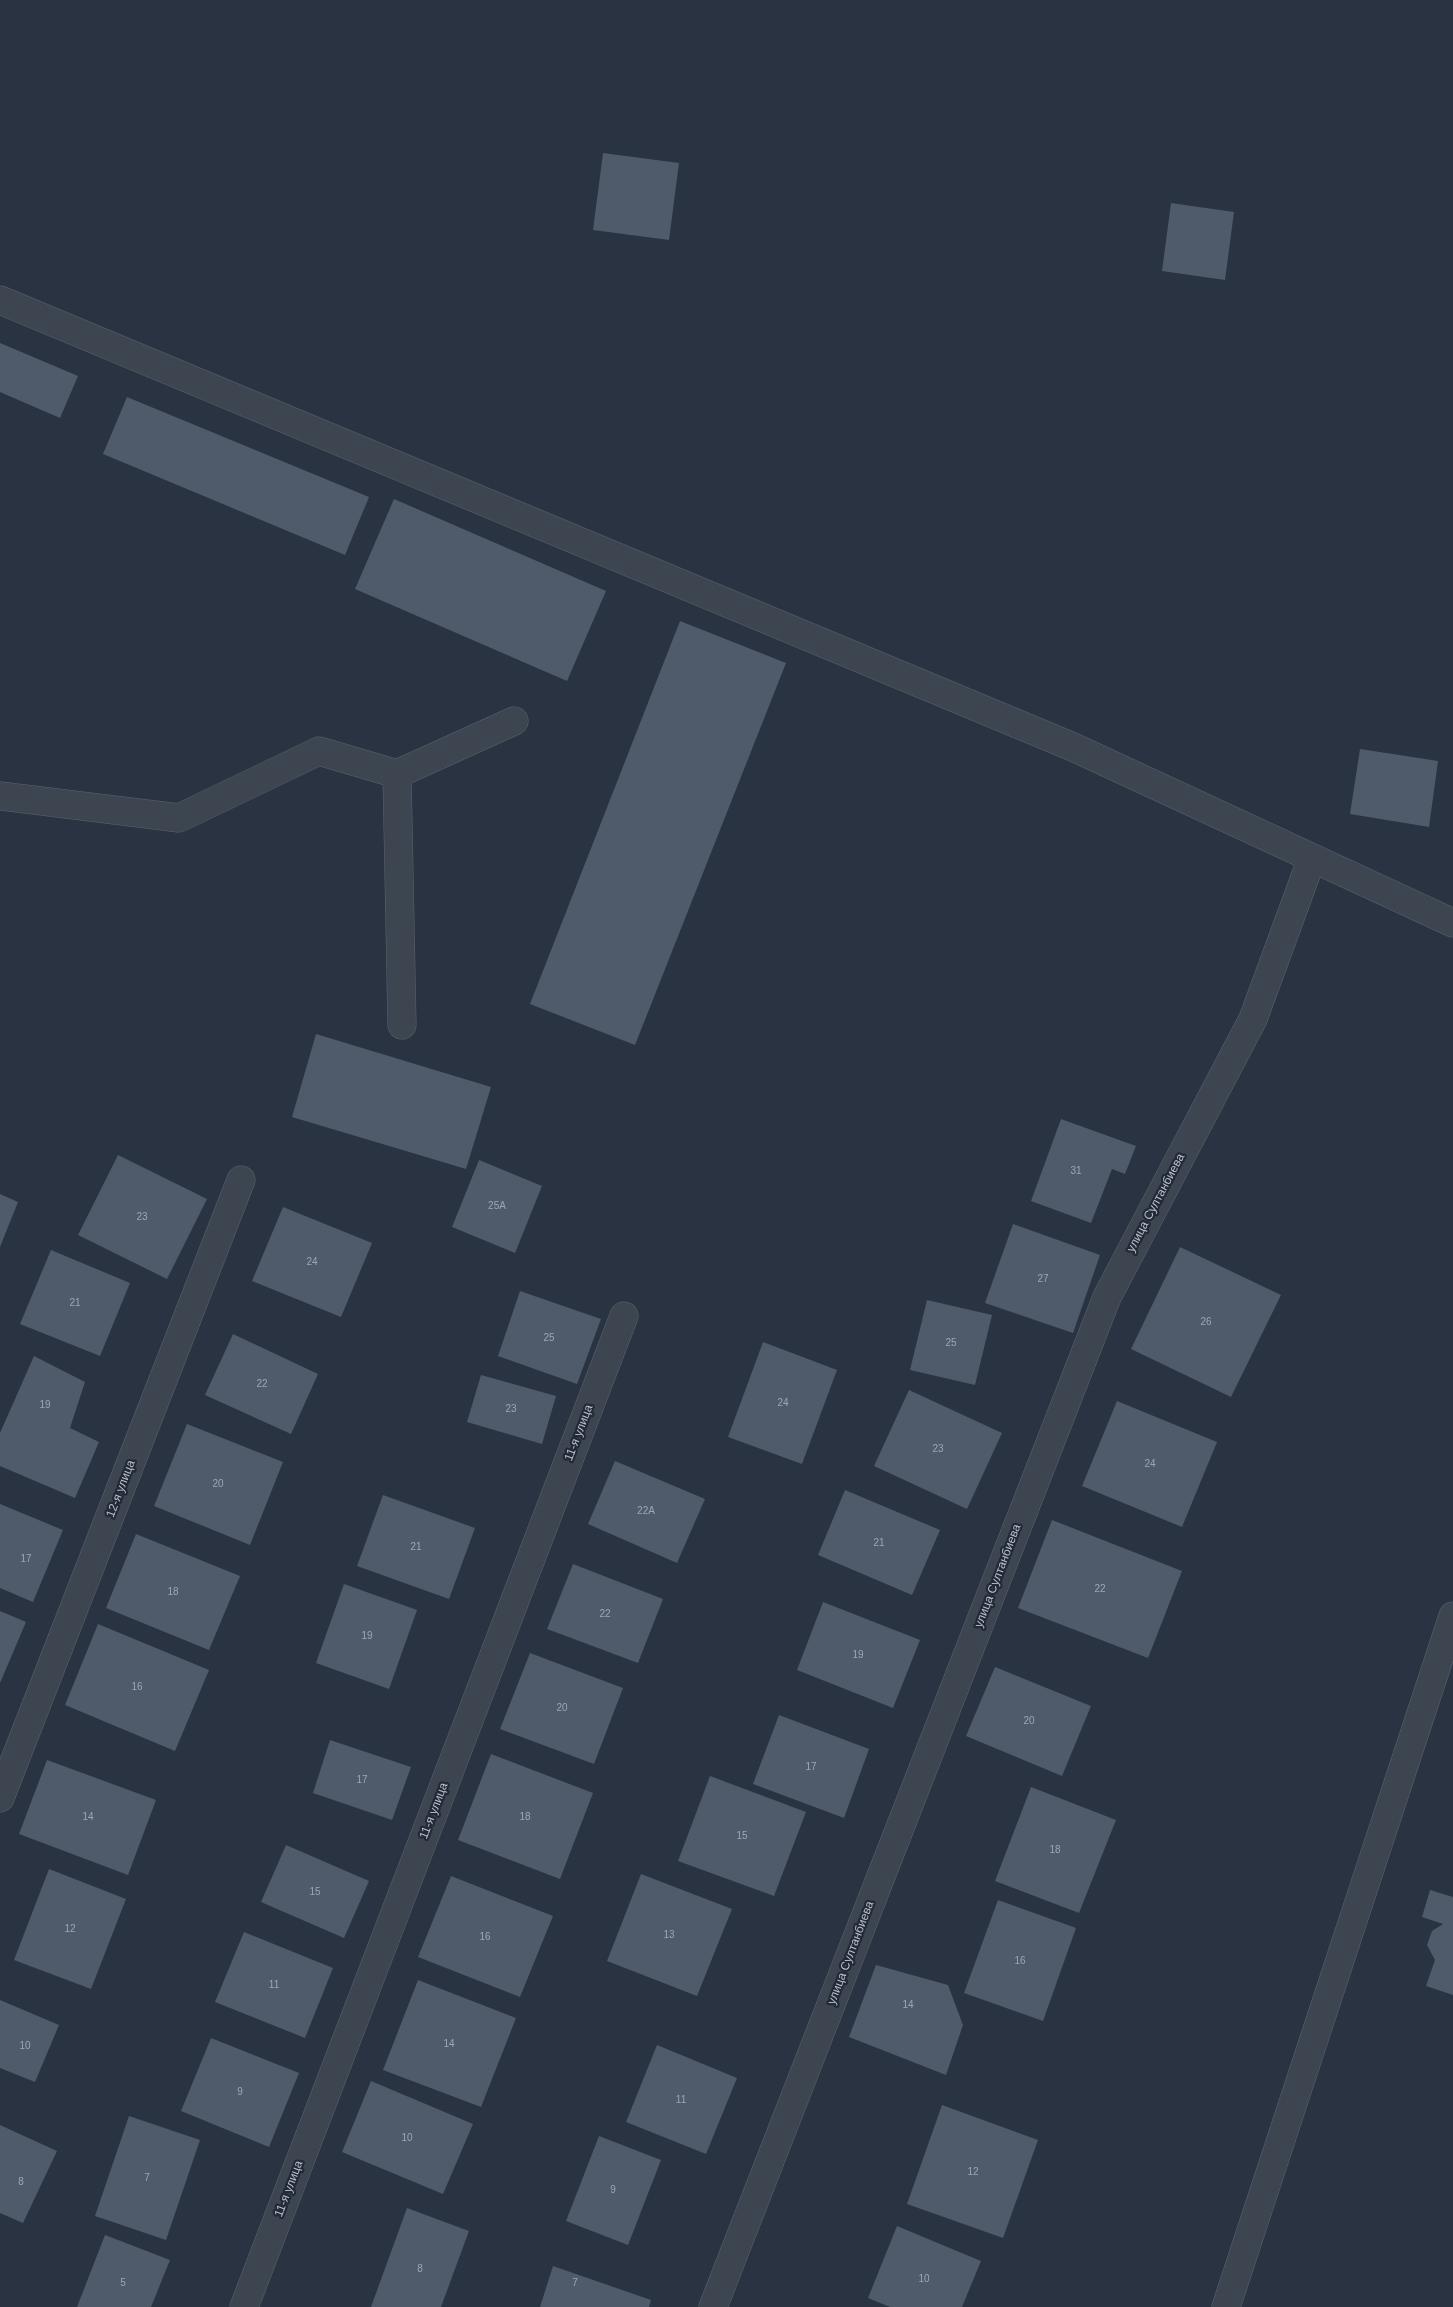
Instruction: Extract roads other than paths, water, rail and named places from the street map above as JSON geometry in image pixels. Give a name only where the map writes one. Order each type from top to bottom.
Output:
[{"type":"street","points":[[0,300],[1073,747],[1453,923]]},
{"type":"street","points":[[0,796],[179,818],[319,751],[397,774],[514,721]]},
{"type":"street","points":[[397,774],[402,1025]]},
{"type":"street","name":"улица Султанбиева","points":[[713,2307],[1107,1297],[1253,1019],[1312,858]]},
{"type":"street","name":"12-я улица","points":[[0,1798],[241,1180]]},
{"type":"street","name":"11-я улица","points":[[244,2307],[624,1316]]},
{"type":"street","points":[[1226,2307],[1453,1616]]}]
